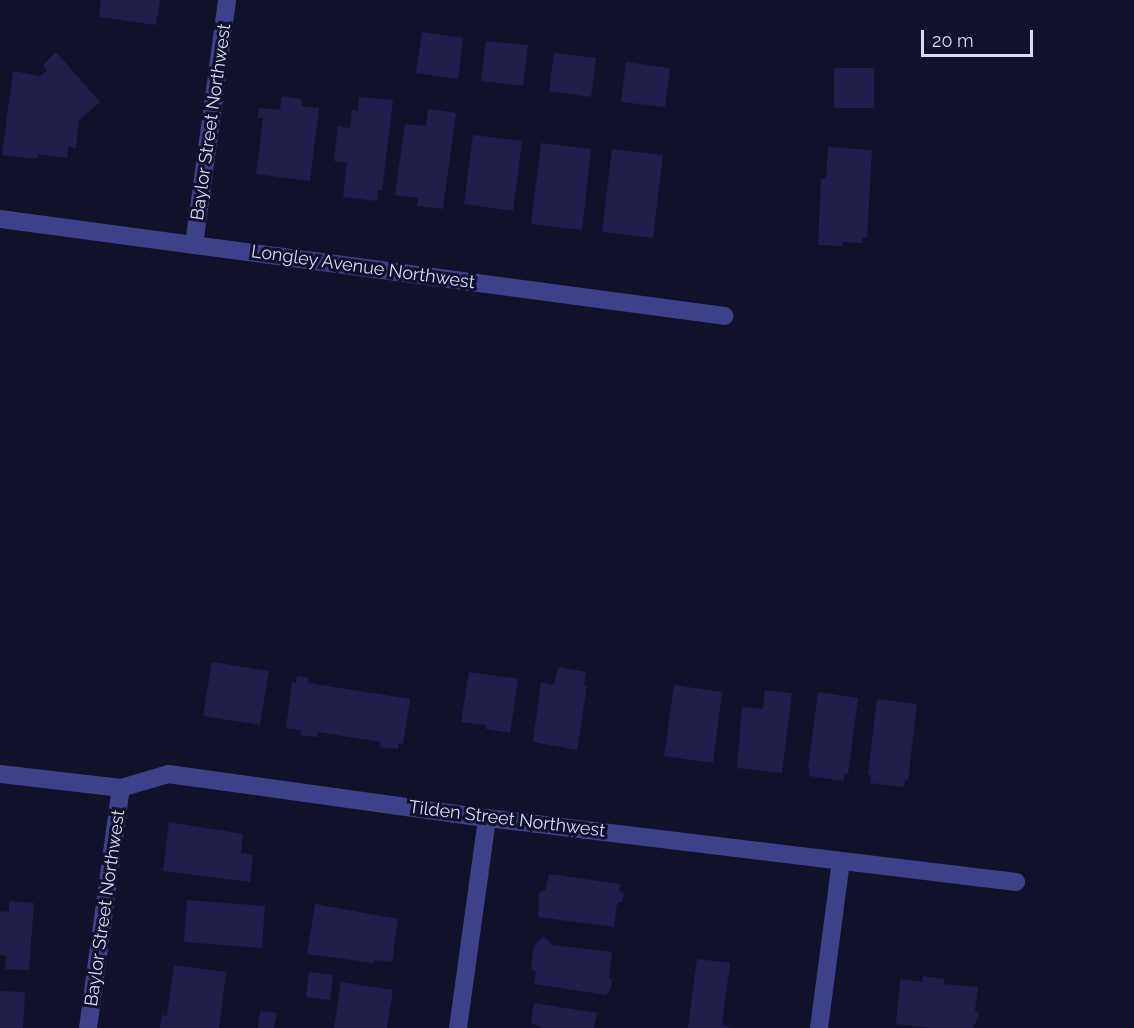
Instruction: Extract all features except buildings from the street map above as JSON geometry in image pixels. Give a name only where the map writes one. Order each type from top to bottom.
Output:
[{"type":"street","name":"Baylor Street Northwest","points":[[194,245],[227,0]]},
{"type":"street","name":"Longley Avenue Northwest","points":[[0,219],[725,316]]},
{"type":"street","name":"Tilden Street Northwest","points":[[0,774],[121,788],[168,774],[487,818],[1016,882]]},
{"type":"street","name":"Baylor Street Northwest","points":[[88,1028],[121,788]]},
{"type":"street","points":[[458,1028],[487,818]]},
{"type":"street","points":[[819,1028],[841,861]]}]
